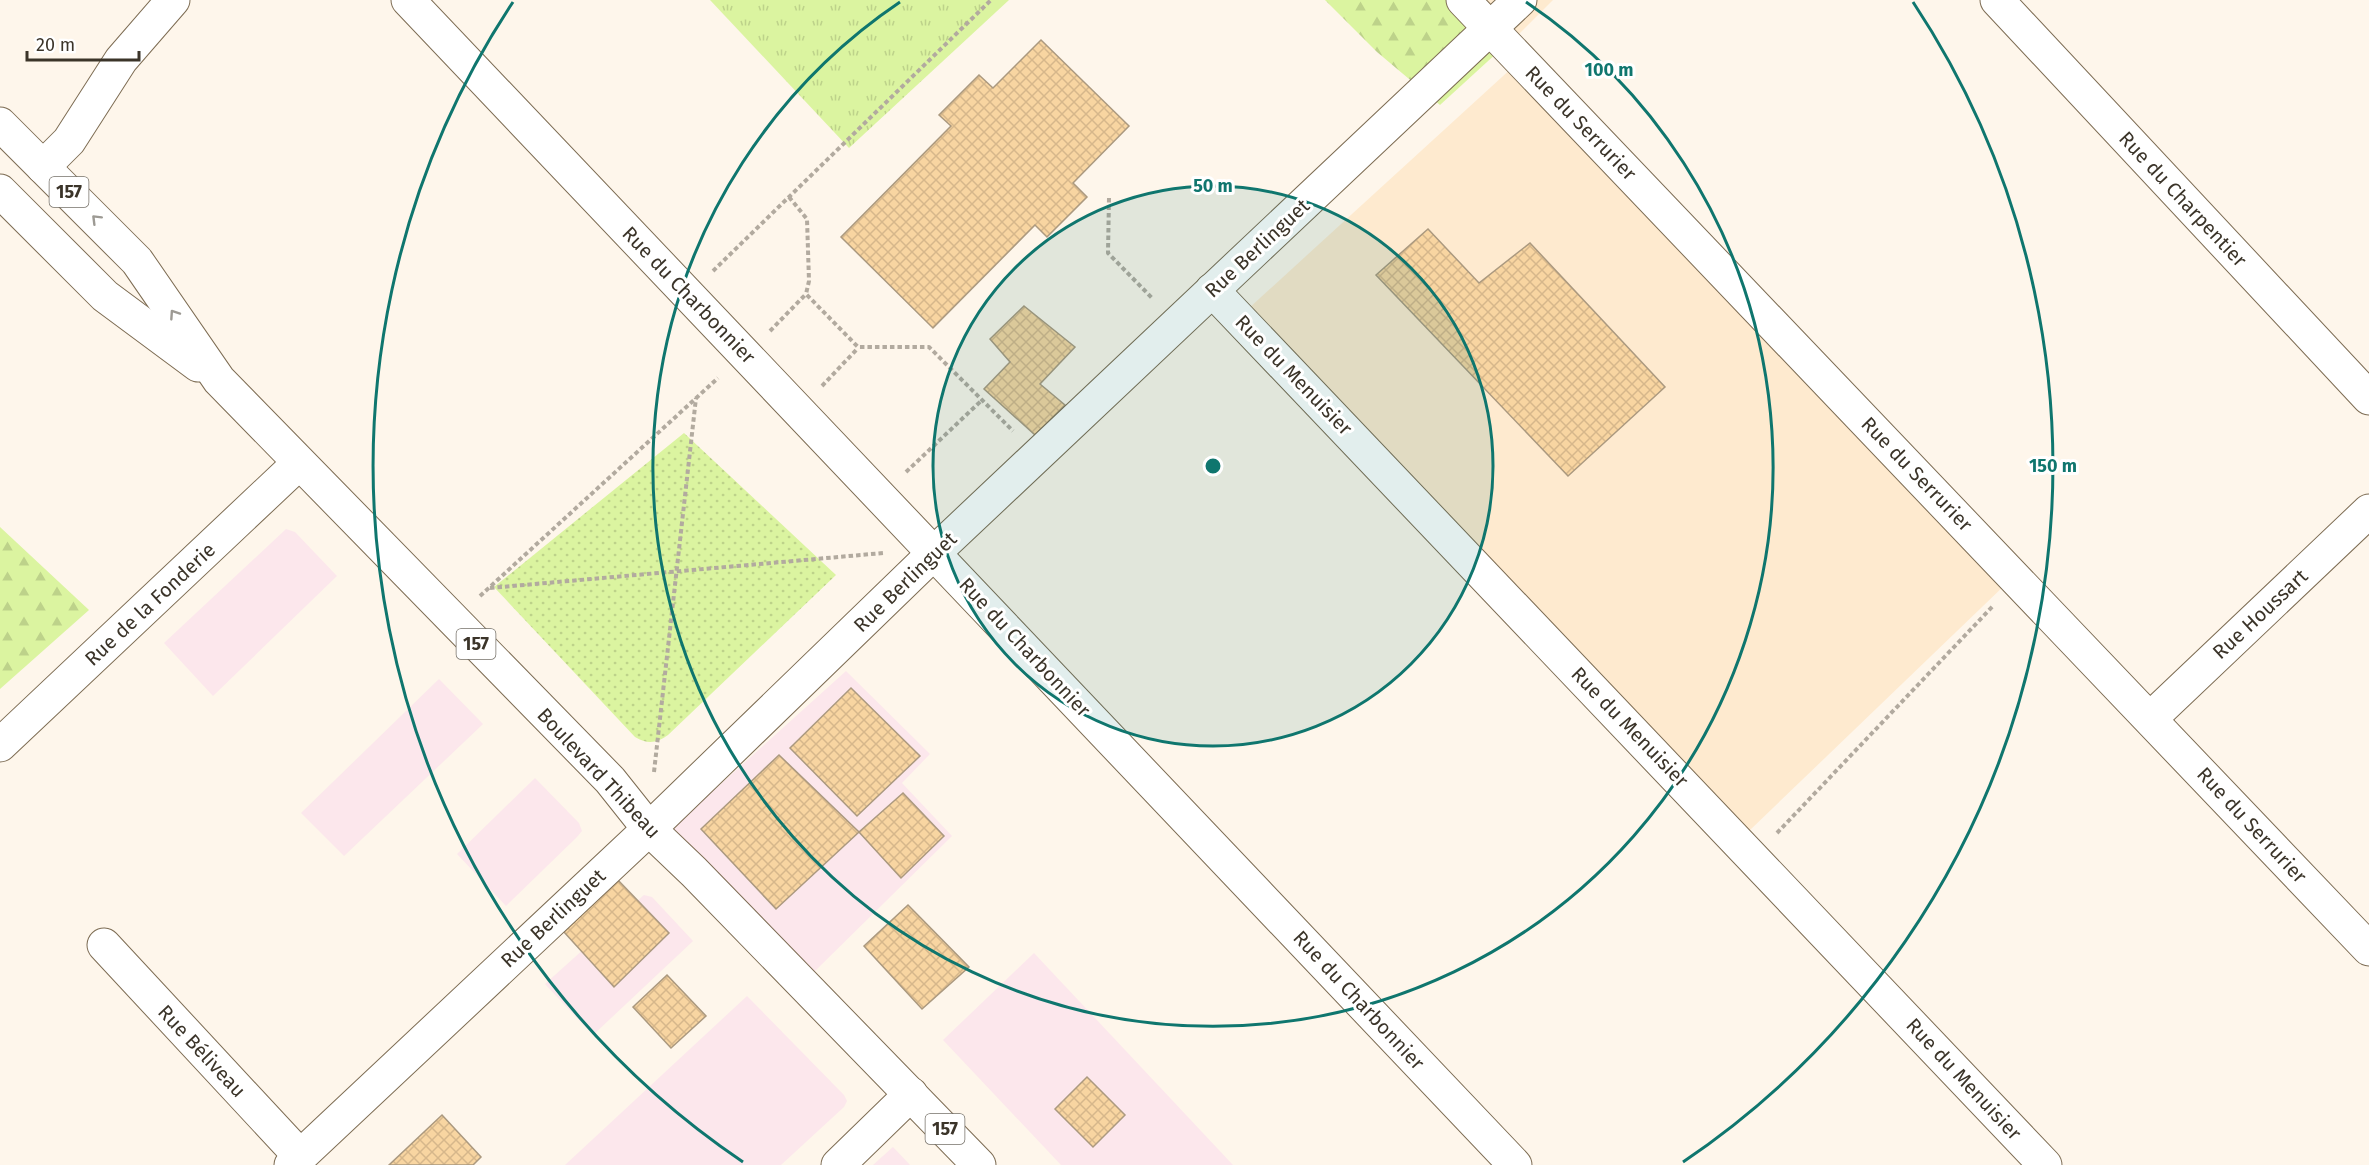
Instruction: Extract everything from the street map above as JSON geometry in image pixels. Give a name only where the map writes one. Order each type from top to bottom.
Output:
[{"type":"street","points":[[43,167],[69,141],[121,60],[172,0]]},
{"type":"street","name":"Rue du Charbonnier","points":[[408,0],[1515,1165]]},
{"type":"street","name":"Rue du Serrurier","points":[[1463,0],[2151,718],[2369,949]]},
{"type":"street","name":"Rue Berlinguet","points":[[296,1161],[649,829],[935,552],[1520,0]]},
{"type":"street","name":"Rue du Charpentier","points":[[1997,0],[2369,398]]},
{"type":"street","name":"Boulevard Thibeau","points":[[0,124],[137,261],[219,380],[610,780],[649,829],[694,872],[979,1165]]},
{"type":"street","name":"Boulevard Thibeau","points":[[0,191],[105,296],[219,380]]},
{"type":"street","name":"Rue du Menuisier","points":[[1212,290],[2045,1165]]},
{"type":"street","name":"Rue de la Fonderie","points":[[0,745],[299,463]]},
{"type":"street","name":"Rue Houssart","points":[[2151,718],[2369,511]]},
{"type":"street","name":"Rue Béliveau","points":[[104,945],[296,1161]]},
{"type":"street","points":[[838,1165],[911,1094]]},
{"type":"path","points":[[689,294],[991,0]]},
{"type":"path","points":[[785,316],[806,294],[809,281],[807,219],[789,197]]},
{"type":"path","points":[[1109,198],[1108,253],[1150,296]]},
{"type":"path","points":[[806,294],[858,347],[929,347],[1010,428]]},
{"type":"path","points":[[838,369],[858,347]]},
{"type":"path","points":[[744,353],[489,588],[872,553],[935,552]]},
{"type":"path","points":[[658,736],[696,397]]},
{"type":"path","points":[[881,496],[982,400]]},
{"type":"path","points":[[1754,857],[2018,580]]},
{"type":"shaded area","points":[[1479,0],[1553,0],[1514,39]]},
{"type":"shaded area","points":[[1514,66],[2007,583],[1749,831],[1248,309]]},
{"type":"shaded area","points":[[286,529],[295,532],[337,576],[213,696],[164,643]]},
{"type":"shaded area","points":[[846,671],[930,754],[902,783],[952,836],[813,973],[671,829]]},
{"type":"shaded area","points":[[439,679],[483,724],[344,856],[301,813]]},
{"type":"shaded area","points":[[535,778],[579,823],[582,831],[506,906],[457,854]]},
{"type":"shaded area","points":[[644,895],[652,897],[693,941],[593,1035],[545,984]]},
{"type":"shaded area","points":[[1034,953],[1233,1165],[1061,1165],[943,1040]]},
{"type":"shaded area","points":[[747,996],[844,1095],[847,1101],[844,1107],[781,1165],[565,1165]]},
{"type":"shaded area","points":[[893,1147],[910,1165],[873,1165]]},
{"type":"green space","points":[[710,0],[1009,0],[849,148]]},
{"type":"green space","points":[[1325,0],[1451,0],[1499,51],[1440,105],[1377,52]]},
{"type":"green space","points":[[684,433],[836,575],[668,735],[660,740],[648,742],[635,737],[494,587]]},
{"type":"green space","points":[[0,527],[89,610],[0,689]]},
{"type":"building","points":[[1041,40],[1129,126],[1073,183],[1087,197],[1047,237],[1035,225],[933,328],[841,237],[951,126],[939,115],[979,75],[993,88]]},
{"type":"building","points":[[1428,229],[1479,283],[1530,243],[1665,387],[1568,476],[1376,275]]},
{"type":"building","points":[[1024,306],[1075,347],[1040,384],[1065,405],[1035,435],[984,389],[1010,362],[990,339]]},
{"type":"building","points":[[851,688],[920,756],[857,816],[790,748]]},
{"type":"building","points":[[779,755],[859,832],[776,909],[701,829]]},
{"type":"building","points":[[903,793],[944,836],[901,878],[859,832]]},
{"type":"building","points":[[616,878],[669,933],[614,987],[564,932]]},
{"type":"building","points":[[908,905],[969,967],[922,1009],[864,946]]},
{"type":"building","points":[[667,975],[706,1016],[671,1048],[633,1007]]},
{"type":"building","points":[[1087,1077],[1125,1115],[1093,1147],[1055,1109]]},
{"type":"building","points":[[442,1115],[481,1157],[473,1165],[389,1165]]}]
